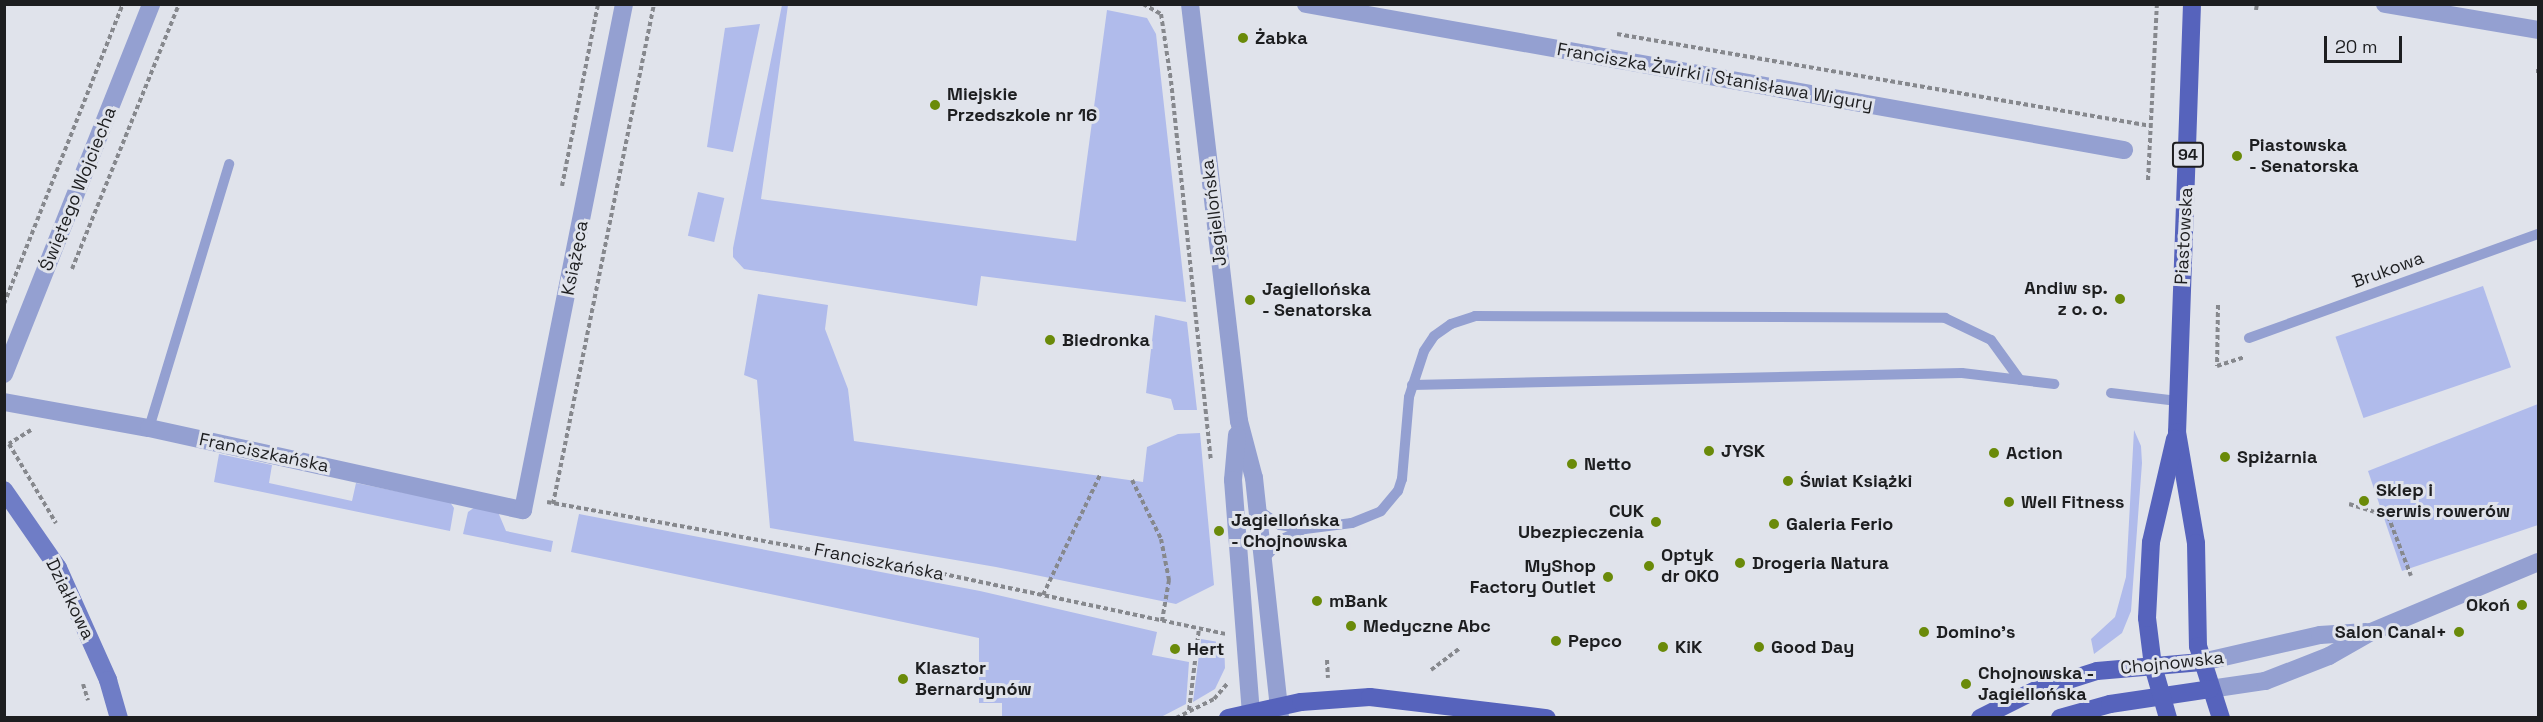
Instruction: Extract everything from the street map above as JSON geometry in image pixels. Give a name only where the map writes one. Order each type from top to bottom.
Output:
[{"type":"main road","name":"Piastowska","points":[[2168,717],[2160,697],[2153,666],[2147,618],[2151,542],[2177,432],[2192,4]]},
{"type":"main road","name":"Piastowska","points":[[2177,432],[2196,543],[2196,622],[2202,662],[2221,717]]},
{"type":"main road","name":"Chojnowska","points":[[1980,717],[2034,691],[2088,673],[2202,662]]},
{"type":"main road","name":"Chojnowska","points":[[2060,717],[2210,689]]},
{"type":"main road","points":[[1228,717],[1280,712],[1370,697],[1547,717]]},
{"type":"street","name":"Świętego Wojciecha","points":[[4,374],[151,4]]},
{"type":"street","name":"Książęca","points":[[524,503],[624,4]]},
{"type":"street","name":"Jagiellońska","points":[[1190,4],[1239,421],[1257,509],[1280,712]]},
{"type":"street","name":"Franciszka Żwirki i Stanisława Wigury","points":[[1306,4],[2124,150]]},
{"type":"street","points":[[2385,4],[2538,30]]},
{"type":"street","name":"Franciszkańska","points":[[4,402],[149,428],[524,503]]},
{"type":"street","name":"Jagiellońska","points":[[1239,421],[1233,480],[1253,715]]},
{"type":"street","name":"Działkowa","points":[[4,489],[58,568],[108,680],[119,717]]},
{"type":"street","name":"Chojnowska","points":[[2210,689],[2265,681],[2329,657],[2371,632],[2538,562]]},
{"type":"street","name":"Chojnowska","points":[[2202,662],[2320,635],[2371,632]]},
{"type":"lane","points":[[149,428],[229,164]]},
{"type":"lane","name":"Brukowa","points":[[2249,338],[2538,234]]},
{"type":"lane","points":[[1263,560],[1282,539],[1305,529],[1367,519],[1390,502],[1398,491],[1405,464],[1412,386],[1424,351],[1434,336],[1451,324],[1499,313],[1945,318],[1991,340],[2020,380]]},
{"type":"lane","points":[[1412,386],[1962,373],[2054,384]]},
{"type":"lane","points":[[2111,393],[2178,401]]},
{"type":"lane","points":[[1257,509],[1280,525],[1305,529]]},
{"type":"path","points":[[4,304],[123,4]]},
{"type":"path","points":[[68,279],[179,4]]},
{"type":"path","points":[[562,189],[598,4]]},
{"type":"path","points":[[553,504],[654,4]]},
{"type":"path","points":[[1143,4],[1149,5],[1161,14],[1212,466]]},
{"type":"path","points":[[2148,180],[2157,4]]},
{"type":"path","points":[[1612,34],[2151,126]]},
{"type":"path","points":[[36,427],[9,444],[62,532]]},
{"type":"path","points":[[1042,595],[1100,475]]},
{"type":"path","points":[[1132,480],[1161,539],[1169,580],[1162,621]]},
{"type":"path","name":"Franciszkańska","points":[[524,503],[553,504],[920,569],[1232,636],[1230,624]]},
{"type":"path","points":[[2349,504],[2388,516],[2411,576]]},
{"type":"path","points":[[1189,711],[1194,646],[1199,628]]},
{"type":"path","points":[[1431,670],[1459,649]]},
{"type":"path","points":[[1176,717],[1214,699],[1229,683],[1231,672]]},
{"type":"path","points":[[1195,708],[1197,715]]},
{"type":"shaded area","points":[[782,5],[788,5],[761,199],[1076,241],[1107,10],[1147,18],[1156,34],[1186,302],[981,276],[977,306],[744,269],[733,257],[733,248]]},
{"type":"shaded area","points":[[760,24],[733,152],[707,147],[725,28]]},
{"type":"shaded area","points":[[698,192],[724,198],[714,242],[688,236]]},
{"type":"shaded area","points":[[2483,286],[2511,367],[2363,418],[2335,337]]},
{"type":"shaded area","points":[[758,294],[828,305],[825,329],[848,389],[854,441],[1143,482],[1147,447],[1178,434],[1200,433],[1214,585],[1176,604],[996,567],[770,528],[757,380],[744,375]]},
{"type":"shaded area","points":[[1155,315],[1187,322],[1197,410],[1174,410],[1171,399],[1146,393]]},
{"type":"shaded area","points":[[2538,404],[2538,525],[2402,571],[2368,471]]},
{"type":"shaded area","points":[[2134,430],[2141,446],[2142,463],[2131,611],[2122,633],[2094,654],[2091,639],[2115,617],[2126,577]]},
{"type":"shaded area","points":[[219,454],[272,465],[269,483],[352,501],[356,483],[450,502],[454,508],[450,531],[214,482]]},
{"type":"shaded area","points":[[475,507],[498,512],[506,531],[553,541],[551,552],[463,534],[468,512]]},
{"type":"shaded area","points":[[579,514],[980,591],[1157,632],[1152,655],[1189,662],[1186,704],[1161,717],[1002,717],[1002,703],[979,703],[979,638],[571,552]]},
{"type":"shaded area","points":[[1201,639],[1224,643],[1225,668],[1215,689],[1193,702]]},
{"type":"place","name":"Żabka","points":[[1243,38]]},
{"type":"place","name":"Miejskie Przedszkole nr 16","points":[[935,105]]},
{"type":"place","name":"Piastowska - Senatorska","points":[[2237,156]]},
{"type":"place","name":"Andiw sp. z o. o.","points":[[2120,299]]},
{"type":"place","name":"Jagiellońska - Senatorska","points":[[1250,300]]},
{"type":"place","name":"Biedronka","points":[[1050,340]]},
{"type":"place","name":"JYSK","points":[[1709,451]]},
{"type":"place","name":"Action","points":[[1994,453]]},
{"type":"place","name":"Spiżarnia","points":[[2225,457]]},
{"type":"place","name":"Netto","points":[[1572,464]]},
{"type":"place","name":"Świat Książki","points":[[1788,481]]},
{"type":"place","name":"Sklep i serwis rowerów","points":[[2364,501]]},
{"type":"place","name":"Well Fitness","points":[[2009,502]]},
{"type":"place","name":"CUK Ubezpieczenia","points":[[1656,522]]},
{"type":"place","name":"Galeria Ferio","points":[[1774,524]]},
{"type":"place","name":"Jagiellońska - Chojnowska","points":[[1219,531]]},
{"type":"place","name":"Drogeria Natura","points":[[1740,563]]},
{"type":"place","name":"Optyk dr OKO","points":[[1649,566]]},
{"type":"place","name":"MyShop Factory Outlet","points":[[1608,577]]},
{"type":"place","name":"mBank","points":[[1317,601]]},
{"type":"place","name":"Okoń","points":[[2522,605]]},
{"type":"place","name":"Medyczne Abc","points":[[1351,626]]},
{"type":"place","name":"Domino's","points":[[1924,632]]},
{"type":"place","name":"Salon Canal+","points":[[2459,632]]},
{"type":"place","name":"Pepco","points":[[1556,641]]},
{"type":"place","name":"KiK","points":[[1663,647]]},
{"type":"place","name":"Good Day","points":[[1759,647]]},
{"type":"place","name":"Hert","points":[[1175,649]]},
{"type":"place","name":"Klasztor Bernardynów","points":[[903,679]]},
{"type":"place","name":"Chojnowska - Jagiellońska","points":[[1966,684]]}]
